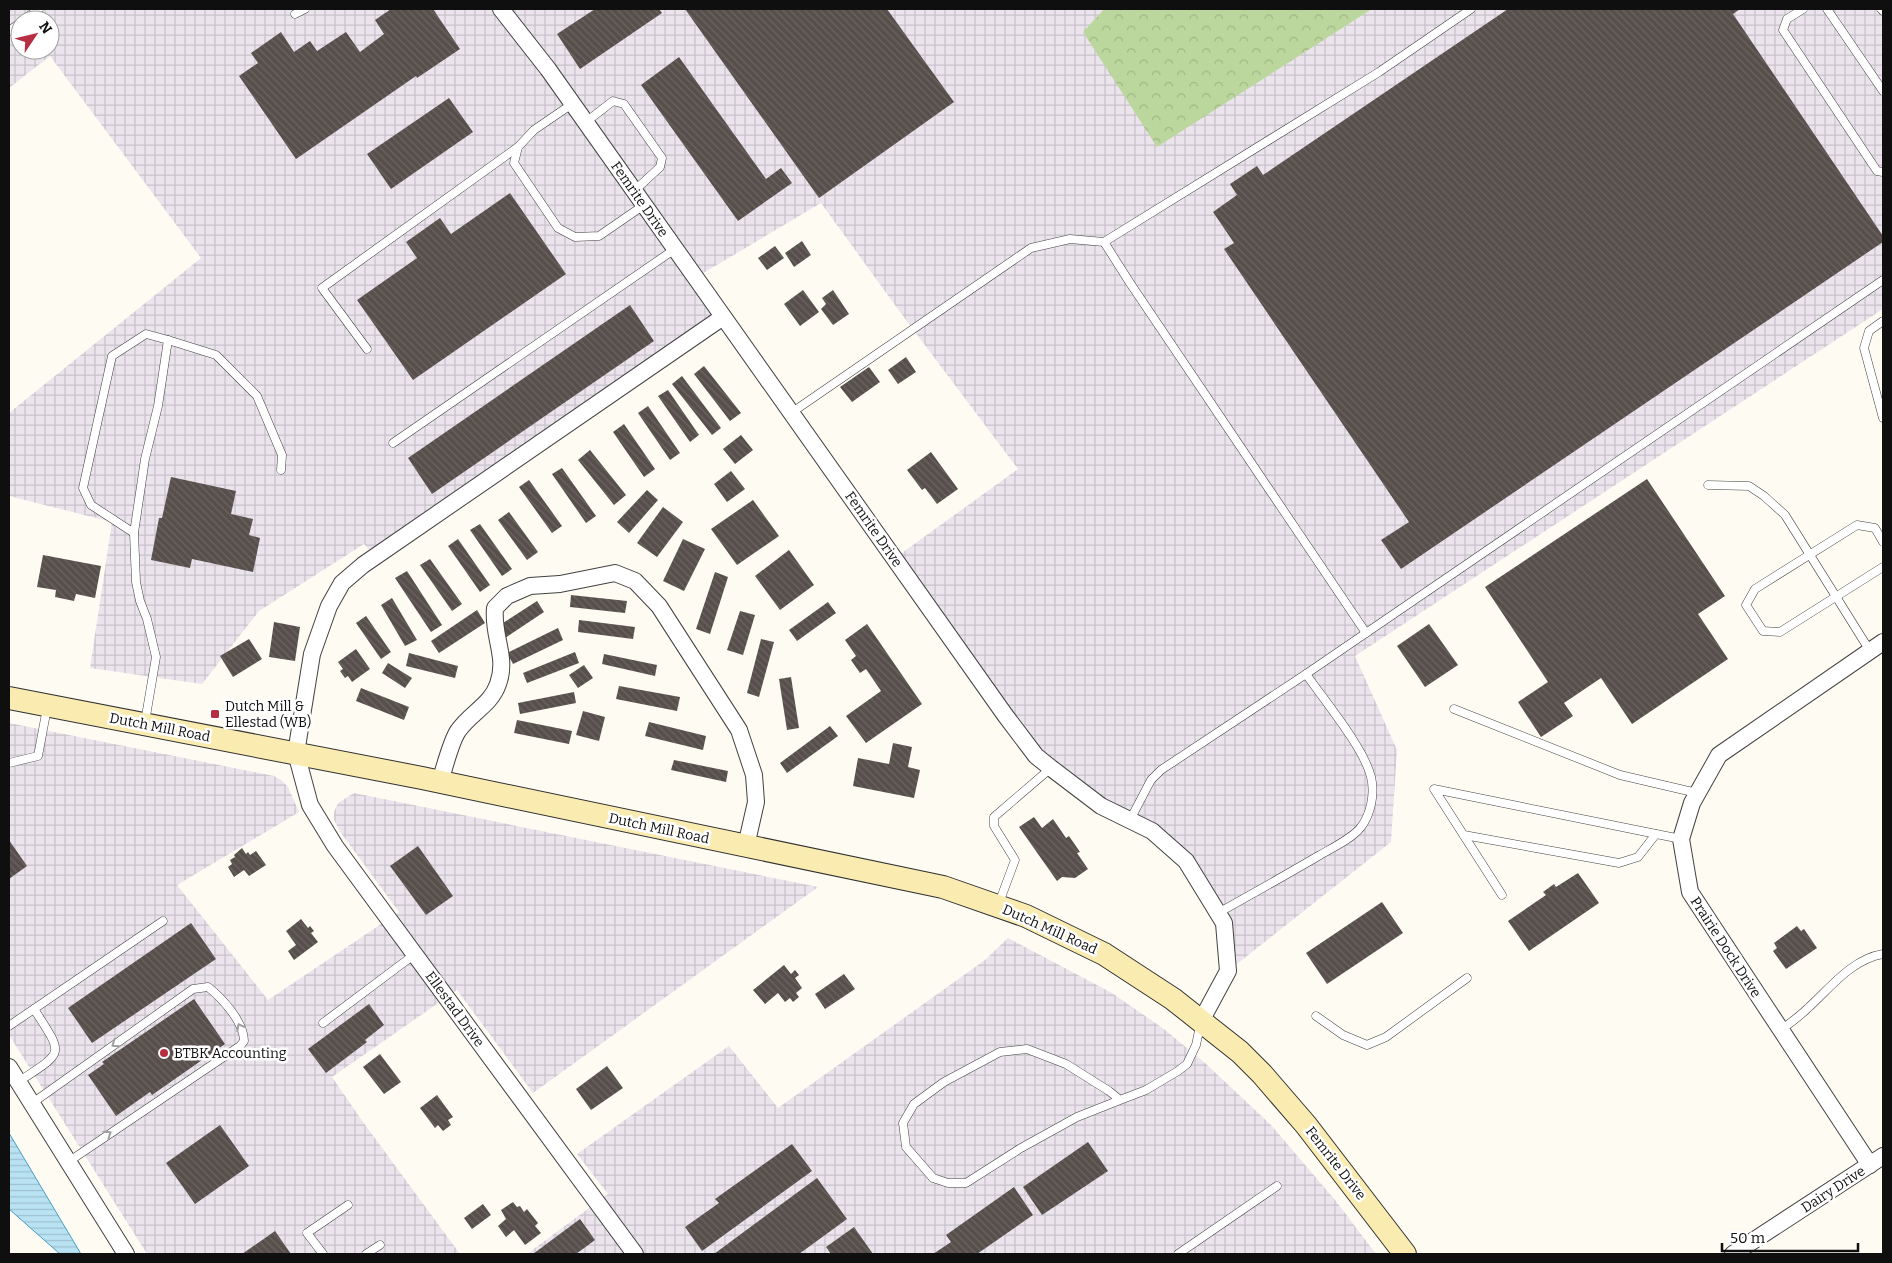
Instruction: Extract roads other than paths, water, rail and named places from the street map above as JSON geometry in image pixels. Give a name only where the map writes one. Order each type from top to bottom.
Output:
[{"type":"street","name":"Femrite Drive","points":[[501,9],[586,122],[1005,715],[1036,756],[1101,806],[1152,831],[1186,861],[1224,923],[1228,971],[1201,1021]]},
{"type":"street","points":[[296,753],[312,654],[329,606],[342,583],[363,565],[723,317]]},
{"type":"street","points":[[440,782],[457,732],[472,715],[490,700],[498,684],[502,662],[494,620],[495,608],[507,596],[530,586],[560,584],[615,573],[635,582],[659,606],[740,730],[754,776],[756,802],[746,846]]},
{"type":"street","name":"Prairie Dock Drive","points":[[1877,647],[1718,755],[1692,803],[1681,839],[1690,892],[1781,1030],[1877,1161]]},
{"type":"street","name":"Dutch Mill Road","points":[[9,698],[440,782],[943,887],[1026,916],[1104,954],[1173,999],[1240,1052],[1262,1074]]},
{"type":"street","name":"Ellestad Drive","points":[[296,753],[310,805],[335,846],[635,1254]]},
{"type":"street","points":[[9,1067],[126,1254]]},
{"type":"street","name":"Femrite Drive","points":[[1262,1074],[1306,1125],[1404,1254]]},
{"type":"street","name":"Dairy Drive","points":[[1733,1254],[1877,1161]]},
{"type":"lane","points":[[295,14],[305,9]]},
{"type":"lane","points":[[791,413],[1031,248],[1070,239],[1104,242],[1379,72],[1471,9]]},
{"type":"lane","points":[[1803,9],[1787,19],[1783,30],[1877,171],[1883,172]]},
{"type":"lane","points":[[1827,9],[1883,91]]},
{"type":"lane","points":[[586,122],[613,101],[624,104],[662,158],[660,167],[634,191]]},
{"type":"lane","points":[[367,349],[322,288],[518,146],[534,130],[572,104]]},
{"type":"lane","points":[[518,146],[514,164],[558,228],[575,236],[599,236],[644,205]]},
{"type":"lane","points":[[1104,242],[1366,633]]},
{"type":"lane","points":[[393,443],[675,249]]},
{"type":"lane","points":[[1130,820],[1143,794],[1161,770],[1306,674],[1883,280]]},
{"type":"lane","points":[[1883,321],[1869,330],[1864,348],[1883,418]]},
{"type":"lane","points":[[134,533],[91,506],[83,488],[112,356],[146,334],[216,356],[257,396],[282,455],[281,470]]},
{"type":"lane","points":[[145,724],[156,657],[136,582],[134,533],[144,459],[158,406],[168,340]]},
{"type":"lane","points":[[1708,485],[1749,486],[1785,514],[1836,596],[1877,647]]},
{"type":"lane","points":[[1883,542],[1875,528],[1857,525],[1754,589],[1746,605],[1762,631],[1780,632],[1883,567]]},
{"type":"lane","points":[[1218,913],[1339,844],[1360,829],[1367,818],[1373,798],[1371,776],[1359,749],[1306,674]]},
{"type":"lane","points":[[9,763],[38,756],[48,705]]},
{"type":"lane","points":[[1454,709],[1620,775],[1697,793]]},
{"type":"lane","points":[[998,906],[1015,860],[994,826],[994,817],[1051,768]]},
{"type":"lane","points":[[1502,895],[1434,789],[1681,839]]},
{"type":"lane","points":[[1464,835],[1619,863],[1638,857],[1656,834]]},
{"type":"lane","points":[[9,1026],[163,921]]},
{"type":"lane","points":[[323,1023],[415,954]]},
{"type":"lane","points":[[1781,1030],[1858,964],[1883,954]]},
{"type":"lane","points":[[1316,1016],[1344,1035],[1367,1045],[1386,1036],[1467,978]]},
{"type":"lane","points":[[31,1104],[193,989],[208,987],[221,997],[244,1032],[244,1041],[240,1046],[68,1162]]},
{"type":"lane","points":[[18,1082],[52,1060],[56,1053],[54,1041],[34,1009]]},
{"type":"lane","points":[[1120,1100],[1066,1064],[1027,1049],[1000,1052],[944,1082],[914,1104],[903,1123],[906,1148],[933,1178],[948,1183],[966,1183],[1021,1148],[1077,1117],[1146,1090],[1178,1071],[1187,1064],[1196,1045],[1201,1021]]},
{"type":"lane","points":[[1178,1254],[1277,1186]]},
{"type":"lane","points":[[323,1254],[307,1233],[348,1205]]},
{"type":"lane","points":[[366,1254],[380,1245]]},
{"type":"water","points":[[9,1133],[81,1254],[60,1254],[9,1209]]},
{"type":"place","name":"Dutch Mill & Ellestad (WB)","points":[[215,714]]},
{"type":"place","name":"BTBK Accounting","points":[[164,1053]]}]
